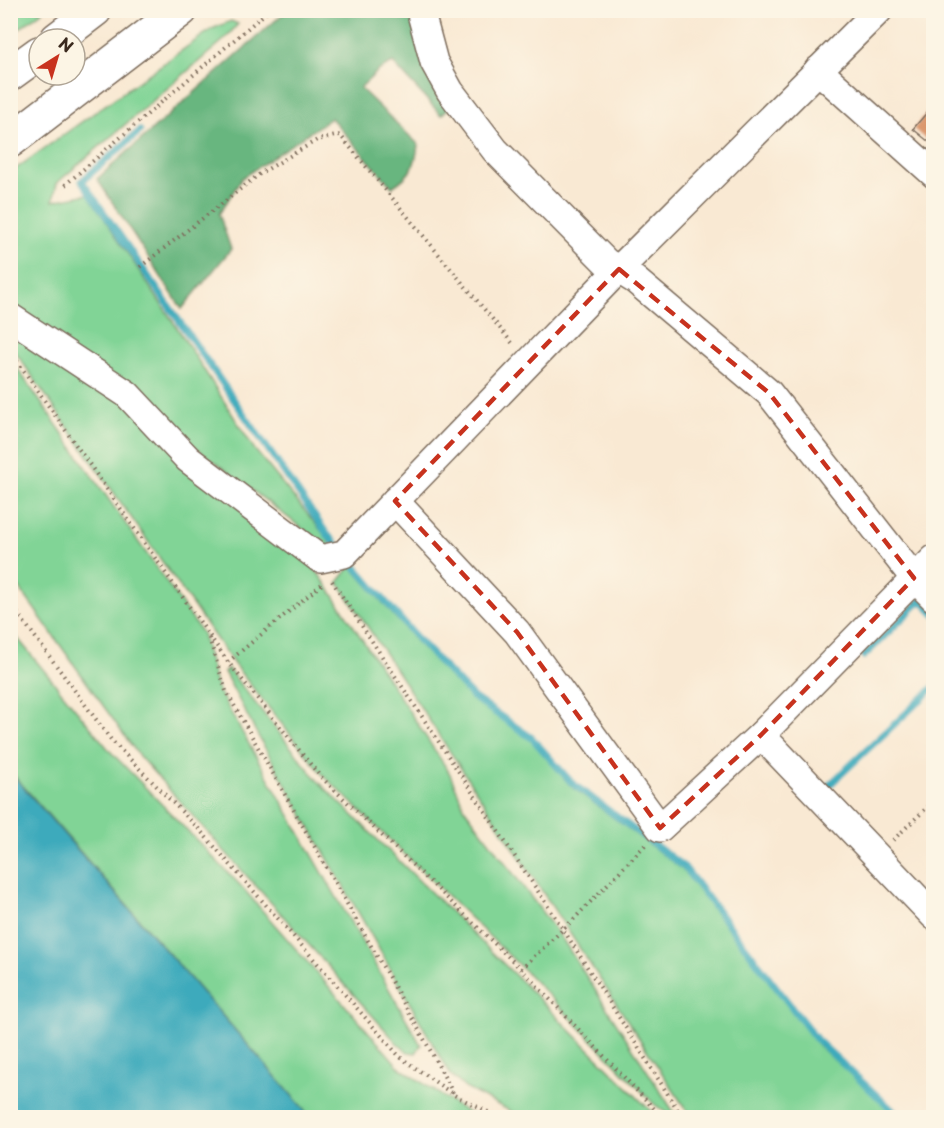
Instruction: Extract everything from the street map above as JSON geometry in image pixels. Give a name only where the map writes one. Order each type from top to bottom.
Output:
[{"type":"highway","points":[[73,27],[96,10]]},
{"type":"highway","points":[[10,141],[181,10]]},
{"type":"highway","points":[[10,74],[27,62]]},
{"type":"street","points":[[420,10],[434,62],[450,91],[495,150],[606,262],[636,280],[769,393],[914,578],[933,598]]},
{"type":"street","points":[[10,317],[127,394],[188,459],[320,559],[344,554],[619,269],[879,10]]},
{"type":"street","points":[[818,70],[933,174]]},
{"type":"street","points":[[394,501],[518,632],[660,828],[761,735],[933,559]]},
{"type":"street","points":[[761,735],[933,916]]},
{"type":"path","points":[[65,185],[269,10]]},
{"type":"path","points":[[140,267],[261,173],[317,140],[340,135],[529,363]]},
{"type":"path","points":[[10,351],[228,662],[320,776],[521,969],[663,1118]]},
{"type":"path","points":[[228,662],[330,578],[563,929],[683,1118]]},
{"type":"path","points":[[10,603],[112,741],[198,828],[400,1057],[454,1095],[500,1118]]},
{"type":"path","points":[[208,634],[226,691],[454,1095]]},
{"type":"path","points":[[876,856],[933,801]]},
{"type":"path","points":[[521,969],[652,838]]},
{"type":"highlighted area","points":[[619,269],[769,393],[914,578],[761,735],[660,828],[517,632],[395,501]]},
{"type":"green space","points":[[11,10],[43,10],[43,11],[11,35]]},
{"type":"green space","points":[[286,11],[410,11],[450,107],[441,115],[393,63],[379,70],[360,88],[418,144],[414,164],[408,174],[392,187],[331,118],[242,178],[219,214],[231,249],[182,309],[97,179]]},
{"type":"green space","points":[[231,21],[238,24],[225,39],[57,183],[53,201],[88,194],[255,450],[328,539],[330,546],[328,548],[23,316],[11,303],[10,173],[212,29]]},
{"type":"green space","points":[[10,320],[122,398],[308,559],[449,772],[465,809],[563,940],[677,1117],[672,1117],[654,1104],[526,972],[322,774],[236,667],[11,346]]},
{"type":"green space","points":[[10,358],[202,633],[217,688],[421,1045],[416,1053],[408,1052],[398,1044],[139,756],[11,576]]},
{"type":"green space","points":[[351,566],[422,648],[471,698],[530,739],[571,786],[682,869],[818,1045],[898,1117],[691,1117],[338,582]]},
{"type":"green space","points":[[10,629],[110,751],[240,885],[400,1068],[465,1111],[478,1117],[308,1117],[302,1107],[11,772]]},
{"type":"green space","points":[[228,669],[318,781],[657,1117],[522,1117],[465,1088],[450,1074],[257,734],[224,672]]},
{"type":"water","points":[[10,772],[302,1107],[308,1117],[11,1117]]},
{"type":"building","points":[[934,104],[934,146],[913,129]]},
{"type":"waterway","points":[[140,131],[82,181],[327,534],[340,549]]},
{"type":"waterway","points":[[347,557],[423,645],[474,698],[532,738],[572,783],[684,867],[817,1040],[901,1118]]},
{"type":"waterway","points":[[864,656],[921,600],[934,614]]},
{"type":"waterway","points":[[822,792],[934,687]]}]
